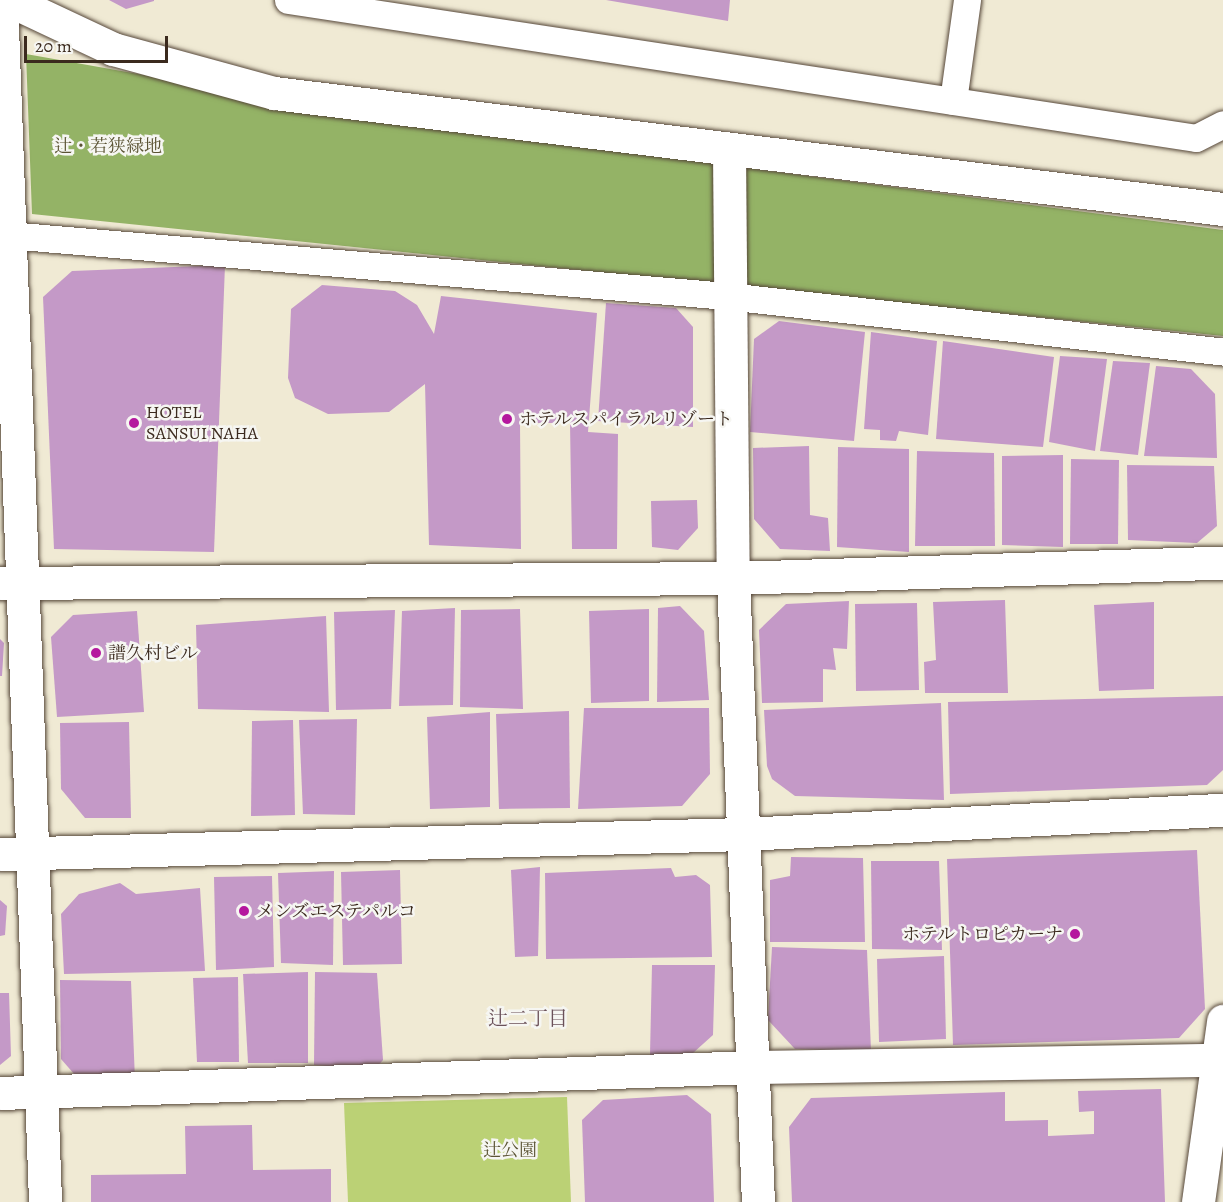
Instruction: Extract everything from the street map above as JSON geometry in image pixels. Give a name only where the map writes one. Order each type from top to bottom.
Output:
[{"type":"street","points":[[2,0],[8,235],[10,583],[36,853],[40,1091],[45,1202]]},
{"type":"street","points":[[9,0],[113,49],[274,93],[729,151],[1223,209]]},
{"type":"street","points":[[729,151],[727,296],[733,578],[757,1067],[758,1202]]},
{"type":"street","points":[[10,583],[733,578],[1223,563]]},
{"type":"street","points":[[0,854],[744,834],[1223,810]]},
{"type":"street","points":[[1198,1202],[1223,1021]]},
{"type":"street","points":[[0,1093],[757,1067],[1218,1060]]},
{"type":"lane","points":[[288,0],[1196,138],[1223,124]]},
{"type":"lane","points":[[953,101],[967,0]]},
{"type":"lane","points":[[8,235],[727,296],[1223,352]]},
{"type":"green space","name":"辻・若狭緑地","points":[[26,54],[446,129],[1223,230],[1223,336],[32,214]]},
{"type":"green space","name":"辻公園","points":[[567,1097],[571,1202],[348,1202],[344,1103]]},
{"type":"building","points":[[109,0],[154,0],[154,1],[126,9]]},
{"type":"building","points":[[606,0],[730,0],[728,21]]},
{"type":"building","name":"HOTEL SANSUI NAHA","points":[[225,265],[214,552],[54,549],[43,297],[72,271]]},
{"type":"building","name":"ホテルスパイラルリゾート","points":[[322,285],[395,291],[417,305],[434,334],[441,296],[597,313],[588,432],[618,434],[617,549],[572,549],[570,423],[520,423],[521,549],[429,545],[425,384],[389,412],[328,414],[295,398],[288,378],[291,309]]},
{"type":"building","points":[[606,303],[676,308],[693,327],[693,427],[598,421]]},
{"type":"building","points":[[779,321],[865,332],[854,441],[750,432],[754,339]]},
{"type":"building","points":[[871,332],[937,341],[928,435],[899,431],[896,441],[880,440],[880,430],[864,429]]},
{"type":"building","points":[[943,341],[1054,357],[1043,447],[936,439]]},
{"type":"building","points":[[1060,356],[1107,359],[1095,451],[1049,442]]},
{"type":"building","points":[[1113,361],[1150,363],[1138,455],[1100,451]]},
{"type":"building","points":[[1156,366],[1191,369],[1215,394],[1217,458],[1144,456]]},
{"type":"building","points":[[809,446],[810,515],[828,518],[830,551],[780,549],[754,519],[753,448]]},
{"type":"building","points":[[838,447],[909,449],[909,552],[837,547]]},
{"type":"building","points":[[917,451],[994,453],[995,546],[915,546]]},
{"type":"building","points":[[1063,455],[1063,547],[1002,545],[1002,456]]},
{"type":"building","points":[[1071,459],[1119,460],[1118,544],[1070,544]]},
{"type":"building","points":[[1127,465],[1214,466],[1217,526],[1197,543],[1128,540]]},
{"type":"building","points":[[697,500],[698,528],[678,550],[652,547],[651,501]]},
{"type":"building","points":[[1005,600],[1008,693],[925,693],[924,662],[936,660],[933,602]]},
{"type":"building","points":[[849,601],[847,649],[833,648],[836,670],[823,669],[823,702],[762,703],[759,630],[786,604]]},
{"type":"building","points":[[1154,602],[1154,689],[1099,691],[1094,605]]},
{"type":"building","points":[[917,603],[919,690],[856,691],[855,604]]},
{"type":"building","points":[[680,606],[704,631],[709,700],[657,702],[658,608]]},
{"type":"building","points":[[455,608],[453,705],[399,706],[402,611]]},
{"type":"building","points":[[520,609],[523,709],[460,707],[461,610]]},
{"type":"building","points":[[649,609],[649,701],[591,703],[589,611]]},
{"type":"building","points":[[395,610],[391,709],[336,710],[334,612]]},
{"type":"building","name":"譜久村ビル","points":[[137,611],[144,712],[57,717],[51,637],[73,615]]},
{"type":"building","points":[[326,616],[329,712],[198,709],[196,625]]},
{"type":"building","points":[[0,639],[4,643],[2,676],[0,676]]},
{"type":"building","points":[[1223,696],[1223,770],[1207,785],[950,794],[948,702]]},
{"type":"building","points":[[941,703],[944,800],[795,796],[772,779],[767,766],[764,710]]},
{"type":"building","points":[[584,708],[709,708],[710,774],[682,806],[578,809]]},
{"type":"building","points":[[569,711],[570,808],[499,809],[496,714]]},
{"type":"building","points":[[490,712],[490,807],[430,809],[427,717]]},
{"type":"building","points":[[357,719],[355,815],[303,814],[299,720]]},
{"type":"building","points":[[293,720],[295,815],[251,816],[252,721]]},
{"type":"building","points":[[129,722],[131,818],[85,818],[61,789],[60,723]]},
{"type":"building","name":"ホテルトロピカーナ","points":[[1197,850],[1205,1009],[1179,1038],[953,1045],[947,859]]},
{"type":"building","points":[[791,857],[863,858],[865,942],[770,942],[770,880],[790,876]]},
{"type":"building","points":[[871,861],[939,861],[942,950],[872,949]]},
{"type":"building","points":[[540,867],[538,956],[515,957],[511,870]]},
{"type":"building","points":[[671,868],[675,877],[696,875],[710,885],[712,957],[546,959],[545,873]]},
{"type":"building","points":[[400,870],[402,964],[343,965],[341,872]]},
{"type":"building","points":[[334,871],[333,965],[281,963],[278,873]]},
{"type":"building","points":[[272,876],[274,967],[216,970],[214,877]]},
{"type":"building","points":[[120,883],[136,894],[200,888],[205,971],[64,974],[61,914],[79,894]]},
{"type":"building","points":[[0,900],[7,906],[5,935],[0,936]]},
{"type":"building","points":[[772,947],[867,950],[871,1051],[795,1049],[768,1020]]},
{"type":"building","points":[[944,956],[946,1039],[879,1042],[877,959]]},
{"type":"building","points":[[652,965],[715,965],[713,1035],[693,1053],[650,1055]]},
{"type":"building","points":[[308,972],[308,1063],[248,1063],[243,974]]},
{"type":"building","points":[[315,972],[377,973],[383,1060],[374,1070],[314,1065]]},
{"type":"building","points":[[238,977],[239,1062],[197,1062],[193,978]]},
{"type":"building","points":[[60,980],[131,981],[135,1080],[82,1083],[61,1059]]},
{"type":"building","points":[[0,993],[9,993],[11,1056],[0,1065]]},
{"type":"building","points":[[1161,1089],[1165,1202],[792,1202],[789,1127],[811,1098],[1005,1092],[1005,1121],[1048,1120],[1048,1136],[1094,1134],[1094,1111],[1079,1112],[1078,1091]]},
{"type":"building","points":[[687,1095],[711,1114],[714,1202],[585,1202],[582,1120],[603,1100]]},
{"type":"building","points":[[252,1125],[253,1170],[331,1169],[331,1202],[91,1202],[91,1175],[186,1174],[185,1126]]},
{"type":"place","name":"ホテルスパイラルリゾート","points":[[507,419]]},
{"type":"place","name":"HOTEL SANSUI NAHA","points":[[134,423]]},
{"type":"place","name":"譜久村ビル","points":[[96,653]]},
{"type":"place","name":"メンズエステパルコ","points":[[244,911]]},
{"type":"place","name":"ホテルトロピカーナ","points":[[1075,934]]},
{"type":"district","name":"辻二丁目","points":[[528,1018]]}]
